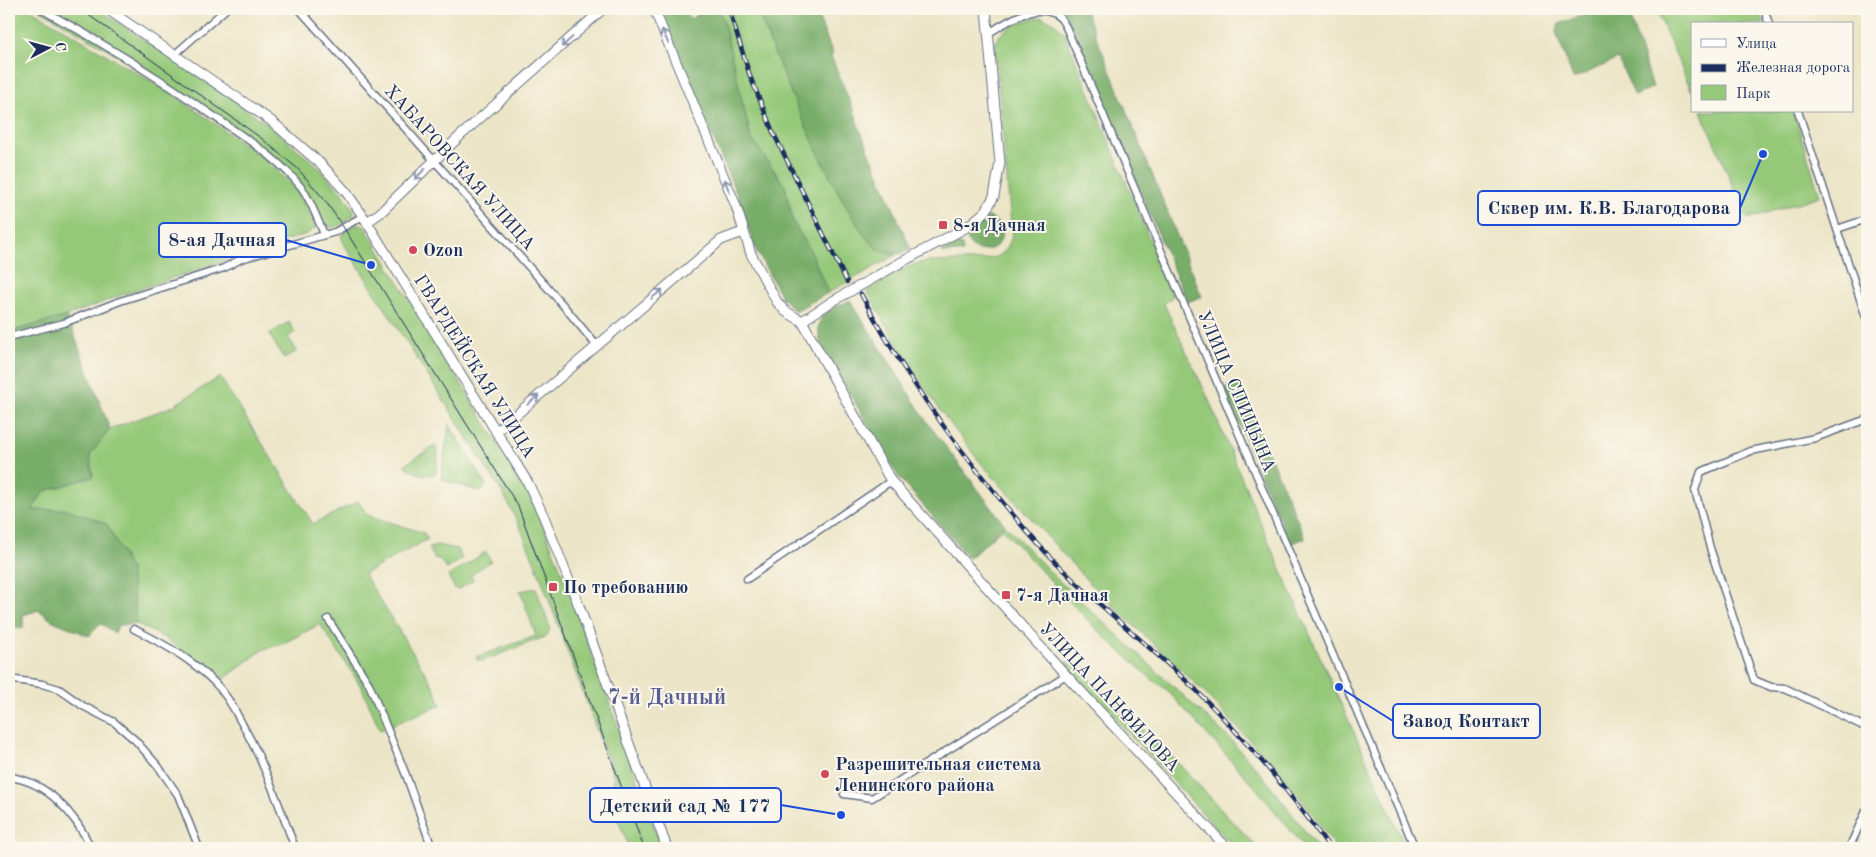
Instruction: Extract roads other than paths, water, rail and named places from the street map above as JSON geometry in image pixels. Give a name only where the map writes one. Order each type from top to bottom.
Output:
[{"type":"main road","name":"ГВАРДЕЙСКАЯ УЛИЦА","points":[[107,9],[270,120],[314,158],[346,192],[365,219],[528,482],[579,606],[667,848]]},
{"type":"main road","points":[[365,219],[380,213],[434,161],[603,9]]},
{"type":"main road","points":[[654,9],[736,206],[742,232],[751,254],[777,302],[785,311],[802,321],[833,301],[960,231],[986,211],[994,196],[1000,164],[986,9]]},
{"type":"main road","points":[[496,432],[721,240],[742,232]]},
{"type":"main road","name":"УЛИЦА ПАНФИЛОВА","points":[[802,321],[891,481],[1066,675],[1227,848]]},
{"type":"street","points":[[40,9],[177,91],[253,142],[293,177],[302,189],[324,234]]},
{"type":"street","points":[[174,55],[226,9]]},
{"type":"street","name":"ХАБАРОВСКАЯ УЛИЦА","points":[[299,9],[562,304],[597,346]]},
{"type":"street","points":[[1764,9],[1768,22]]},
{"type":"street","name":"УЛИЦА СПИЦЫНА","points":[[989,33],[1022,14],[1036,11],[1059,16],[1066,27],[1415,848]]},
{"type":"street","points":[[1798,112],[1867,320]]},
{"type":"street","points":[[9,337],[64,323],[120,301],[224,268],[241,258],[339,230],[365,219]]},
{"type":"street","points":[[1837,229],[1867,219]]},
{"type":"street","points":[[1867,419],[1815,438],[1751,451],[1701,472],[1696,490],[1710,548],[1754,680],[1771,687],[1785,688],[1867,728]]},
{"type":"street","points":[[747,579],[891,481]]},
{"type":"street","points":[[328,619],[369,684],[406,775],[432,848]]},
{"type":"street","points":[[134,629],[190,661],[215,682],[234,709],[265,769],[295,848]]},
{"type":"street","points":[[844,794],[872,798],[1066,675]]},
{"type":"street","points":[[9,679],[42,684],[58,689],[83,706],[114,722],[135,740],[158,766],[178,795],[199,848]]},
{"type":"street","points":[[9,777],[16,777],[40,787],[65,807],[78,823],[92,848]]},
{"type":"street","points":[[1849,848],[1867,809]]},
{"type":"tram line","points":[[80,9],[261,138],[298,169],[324,199],[344,228],[518,506],[644,848]]},
{"type":"railway","points":[[729,9],[750,76],[773,132],[847,282]]},
{"type":"railway","points":[[861,294],[891,347],[924,398],[977,471],[1021,524],[1064,571],[1196,690],[1283,786],[1330,848]]},
{"type":"place","name":"Сквер им. К.В. Благодарова","points":[[1763,154]]},
{"type":"place","name":"8-я Дачная","points":[[943,225]]},
{"type":"place","name":"Ozon","points":[[413,250]]},
{"type":"place","name":"8-ая Дачная","points":[[371,265]]},
{"type":"place","name":"По требованию","points":[[553,587]]},
{"type":"place","name":"7-я Дачная","points":[[1006,595]]},
{"type":"place","name":"Завод Контакт","points":[[1339,687]]},
{"type":"place","name":"Разрешительная система Ленинского района","points":[[825,774]]},
{"type":"place","name":"Детский сад № 177","points":[[841,815]]},
{"type":"district","name":"7-й Дачный","points":[[667,696]]}]
